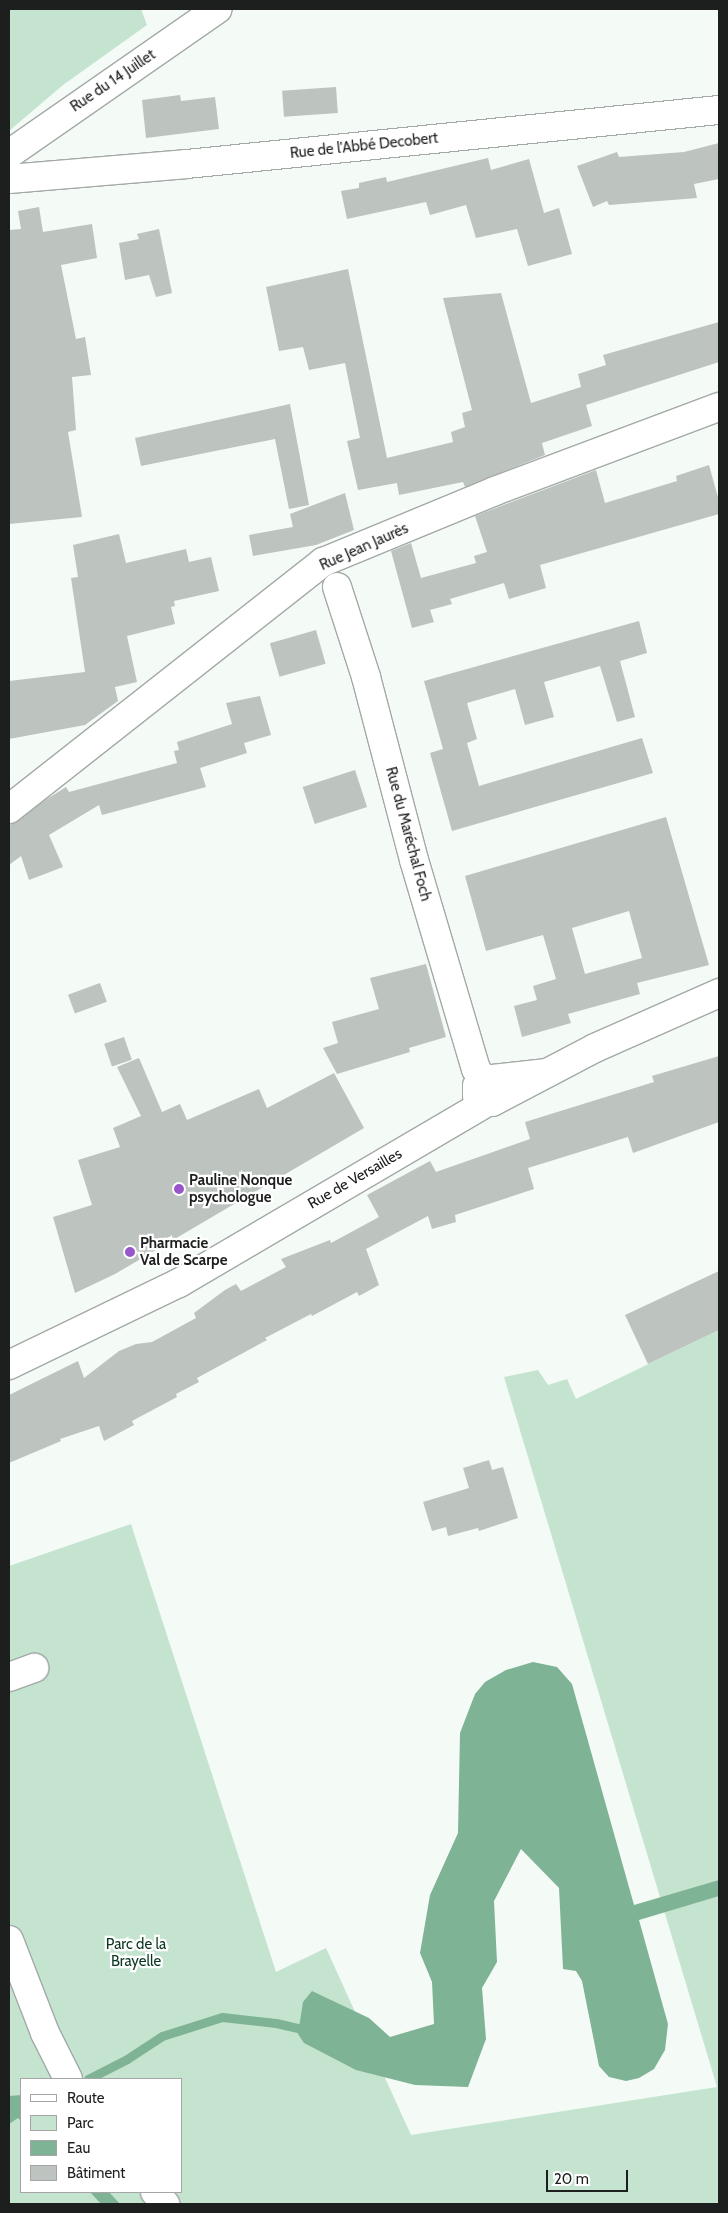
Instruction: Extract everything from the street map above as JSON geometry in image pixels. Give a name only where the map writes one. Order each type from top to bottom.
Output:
[{"type":"street","name":"Rue du 14 Juillet","points":[[9,154],[218,9]]},
{"type":"street","name":"Rue de l'Abbé Decobert","points":[[9,179],[187,164],[719,110]]},
{"type":"street","name":"Rue Jean Jaurès","points":[[9,809],[323,562],[495,491],[719,407]]},
{"type":"street","name":"Rue du Maréchal Foch","points":[[337,587],[366,677],[414,860],[476,1069],[488,1090]]},
{"type":"street","name":"Rue de Versailles","points":[[9,1365],[178,1283],[348,1181],[462,1119],[488,1090],[547,1073],[719,993]]},
{"type":"street","points":[[9,1940],[45,2033],[65,2074]]},
{"type":"street","points":[[156,2193],[165,2204]]},
{"type":"green space","points":[[9,9],[141,9],[147,25],[63,85],[9,131]]},
{"type":"green space","name":"Parc de la Brayelle","points":[[719,1330],[719,2204],[9,2204],[9,1566],[131,1524],[276,1972],[326,1948],[411,2135],[717,2087],[504,1377],[538,1370],[548,1385],[567,1379],[576,1399]]},
{"type":"water","points":[[533,1662],[557,1667],[572,1684],[634,1905],[719,1880],[719,1896],[639,1920],[668,2024],[665,2050],[654,2069],[639,2078],[626,2081],[609,2077],[599,2066],[582,1981],[576,1971],[563,1969],[559,1888],[521,1849],[494,1901],[497,1962],[482,1988],[486,2039],[468,2087],[415,2085],[356,2070],[304,2043],[298,2034],[303,2002],[312,1991],[369,2018],[390,2037],[434,2024],[432,1982],[420,1953],[430,1895],[458,1833],[460,1733],[475,1694],[485,1682],[506,1670]]},
{"type":"water","points":[[20,2095],[20,2120],[18,2118],[9,2124],[9,2096]]},
{"type":"water","points":[[91,2193],[110,2193],[120,2204],[101,2204]]},
{"type":"building","points":[[336,87],[338,113],[284,117],[282,91]]},
{"type":"building","points":[[180,95],[181,101],[215,97],[219,129],[146,138],[142,100]]},
{"type":"building","points":[[719,143],[719,179],[694,184],[697,198],[609,205],[607,201],[593,207],[577,166],[617,152],[619,157],[684,152]]},
{"type":"building","points":[[488,158],[491,170],[529,159],[544,213],[559,208],[572,254],[528,266],[517,229],[476,238],[466,205],[430,215],[426,202],[347,219],[341,191],[359,188],[359,183],[386,177],[387,182]]},
{"type":"building","points":[[39,207],[43,232],[92,224],[97,258],[61,265],[76,339],[85,337],[91,375],[72,377],[76,430],[68,432],[82,517],[9,524],[9,230],[21,229],[18,211]]},
{"type":"building","points":[[159,229],[172,293],[156,297],[149,275],[125,280],[119,243],[139,239],[137,234]]},
{"type":"building","points":[[348,269],[387,458],[453,442],[451,432],[465,427],[462,413],[472,410],[443,298],[501,293],[531,403],[581,387],[578,374],[606,365],[603,355],[719,322],[719,362],[586,405],[592,426],[542,443],[545,455],[465,487],[463,482],[399,495],[397,483],[358,490],[347,441],[360,438],[345,363],[309,370],[303,347],[279,351],[266,287]]},
{"type":"building","points":[[290,404],[309,505],[289,509],[275,439],[141,466],[135,438]]},
{"type":"building","points":[[709,465],[719,501],[719,514],[540,565],[546,588],[509,599],[504,583],[450,599],[452,604],[430,610],[434,622],[412,628],[391,551],[411,543],[421,578],[476,563],[474,556],[487,552],[475,516],[596,470],[605,503],[677,481],[676,476]]},
{"type":"building","points":[[345,493],[354,530],[316,545],[253,556],[249,535],[293,527],[290,514]]},
{"type":"building","points":[[119,534],[126,563],[186,549],[189,562],[211,557],[219,591],[174,601],[175,606],[171,607],[175,624],[127,636],[137,682],[115,687],[118,701],[85,725],[9,739],[9,681],[85,672],[71,578],[78,577],[73,545]]},
{"type":"building","points":[[639,621],[647,653],[620,661],[635,717],[617,722],[600,666],[544,682],[554,717],[525,725],[515,689],[467,703],[477,739],[467,743],[479,786],[642,738],[653,773],[452,831],[430,753],[443,749],[424,681]]},
{"type":"building","points":[[316,630],[326,664],[280,677],[270,643]]},
{"type":"building","points":[[260,696],[271,735],[244,743],[247,753],[200,768],[206,787],[102,815],[99,805],[49,835],[63,867],[29,880],[21,856],[9,865],[9,826],[47,799],[66,787],[69,792],[177,763],[174,751],[179,750],[177,742],[232,724],[226,703]]},
{"type":"building","points":[[355,770],[367,807],[315,824],[303,787]]},
{"type":"building","points":[[666,817],[709,965],[637,983],[640,994],[568,1014],[571,1023],[522,1037],[514,1006],[537,1000],[533,986],[556,979],[543,935],[486,951],[465,876]],"holes":[[[629,911],[642,958],[585,974],[572,928]]]},
{"type":"building","points":[[426,964],[446,1037],[409,1048],[410,1052],[337,1074],[323,1048],[338,1043],[332,1022],[379,1009],[370,978]]},
{"type":"building","points":[[100,983],[107,1002],[75,1013],[68,995]]},
{"type":"building","points":[[124,1037],[132,1060],[112,1067],[104,1044]]},
{"type":"building","points":[[719,1056],[719,1122],[633,1153],[628,1137],[528,1168],[534,1189],[455,1215],[456,1222],[432,1229],[428,1216],[366,1249],[379,1285],[359,1296],[357,1292],[265,1338],[267,1340],[197,1378],[199,1382],[176,1394],[177,1397],[132,1421],[134,1425],[104,1441],[99,1426],[60,1439],[61,1441],[9,1463],[9,1395],[78,1361],[84,1378],[119,1351],[136,1344],[152,1342],[196,1318],[194,1313],[225,1290],[236,1284],[241,1291],[286,1267],[281,1259],[330,1240],[331,1243],[379,1217],[367,1195],[430,1161],[436,1172],[530,1139],[525,1122],[654,1082],[652,1076]]},
{"type":"building","points":[[139,1058],[162,1112],[180,1104],[187,1120],[259,1089],[267,1108],[334,1073],[364,1128],[115,1274],[75,1293],[53,1217],[92,1205],[78,1160],[120,1147],[113,1128],[141,1116],[117,1067]]},
{"type":"building","points":[[719,1271],[719,1330],[648,1364],[625,1315]]},
{"type":"building","points":[[489,1460],[492,1470],[503,1467],[518,1518],[479,1531],[478,1528],[448,1536],[446,1527],[432,1531],[423,1502],[469,1488],[463,1468]]},
{"type":"waterway","points":[[90,2078],[127,2059],[162,2036],[222,2017],[276,2023],[310,2031]]},
{"type":"place","name":"Pauline Nonque psychologue","points":[[179,1189]]},
{"type":"place","name":"Pharmacie Val de Scarpe","points":[[130,1252]]}]
